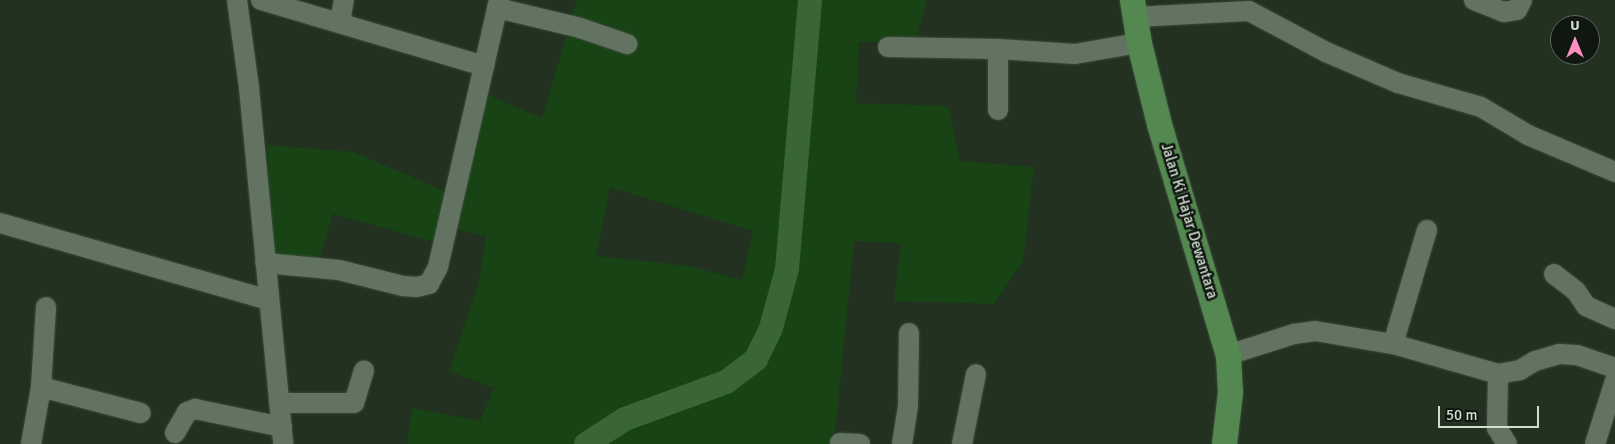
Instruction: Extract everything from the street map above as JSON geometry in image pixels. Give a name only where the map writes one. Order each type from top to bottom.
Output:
[{"type":"main road","name":"Jalan Ki Hajar Dewantara","points":[[1134,9],[1139,43],[1179,194],[1228,355],[1230,392],[1224,444]]},
{"type":"street","points":[[175,433],[187,412],[195,409],[282,436],[249,88],[237,0]]},
{"type":"street","points":[[261,0],[484,66]]},
{"type":"street","points":[[340,22],[344,0]]},
{"type":"street","points":[[1474,0],[1504,12],[1517,10],[1522,0]]},
{"type":"street","points":[[265,263],[339,270],[403,286],[417,287],[429,284],[438,267],[498,4],[627,44]]},
{"type":"street","points":[[1134,9],[1231,10],[1248,12],[1326,52],[1398,83],[1481,107],[1528,135],[1615,172]]},
{"type":"street","points":[[888,47],[998,49],[1075,54],[1139,43]]},
{"type":"street","points":[[998,49],[998,110]]},
{"type":"street","points":[[0,223],[269,300]]},
{"type":"street","points":[[1393,344],[1427,230]]},
{"type":"street","points":[[1554,274],[1576,292],[1586,306],[1615,319]]},
{"type":"street","points":[[31,444],[41,387],[46,307]]},
{"type":"street","points":[[1228,355],[1304,331],[1393,344],[1498,374],[1520,370],[1535,361],[1559,354],[1576,355],[1615,368]]},
{"type":"street","points":[[902,444],[908,405],[909,333]]},
{"type":"street","points":[[279,403],[354,403],[364,371]]},
{"type":"street","points":[[962,444],[976,374]]},
{"type":"street","points":[[1498,374],[1497,428],[1507,444]]},
{"type":"street","points":[[1595,444],[1615,380]]},
{"type":"street","points":[[41,387],[141,413]]},
{"type":"street","points":[[840,442],[860,444]]},
{"type":"green space","points":[[577,0],[927,0],[915,42],[859,42],[856,103],[948,106],[960,161],[1034,167],[1023,261],[994,304],[894,301],[901,243],[854,241],[834,444],[407,444],[412,408],[480,421],[494,388],[449,371],[479,281],[486,236],[439,225],[438,243],[333,214],[319,259],[274,260],[267,145],[353,152],[454,195],[481,92],[542,118]],"holes":[[[610,187],[753,231],[742,280],[690,266],[596,256]]]},
{"type":"waterway","points":[[586,444],[625,419],[726,382],[756,359],[771,328],[787,269],[810,0]]}]
